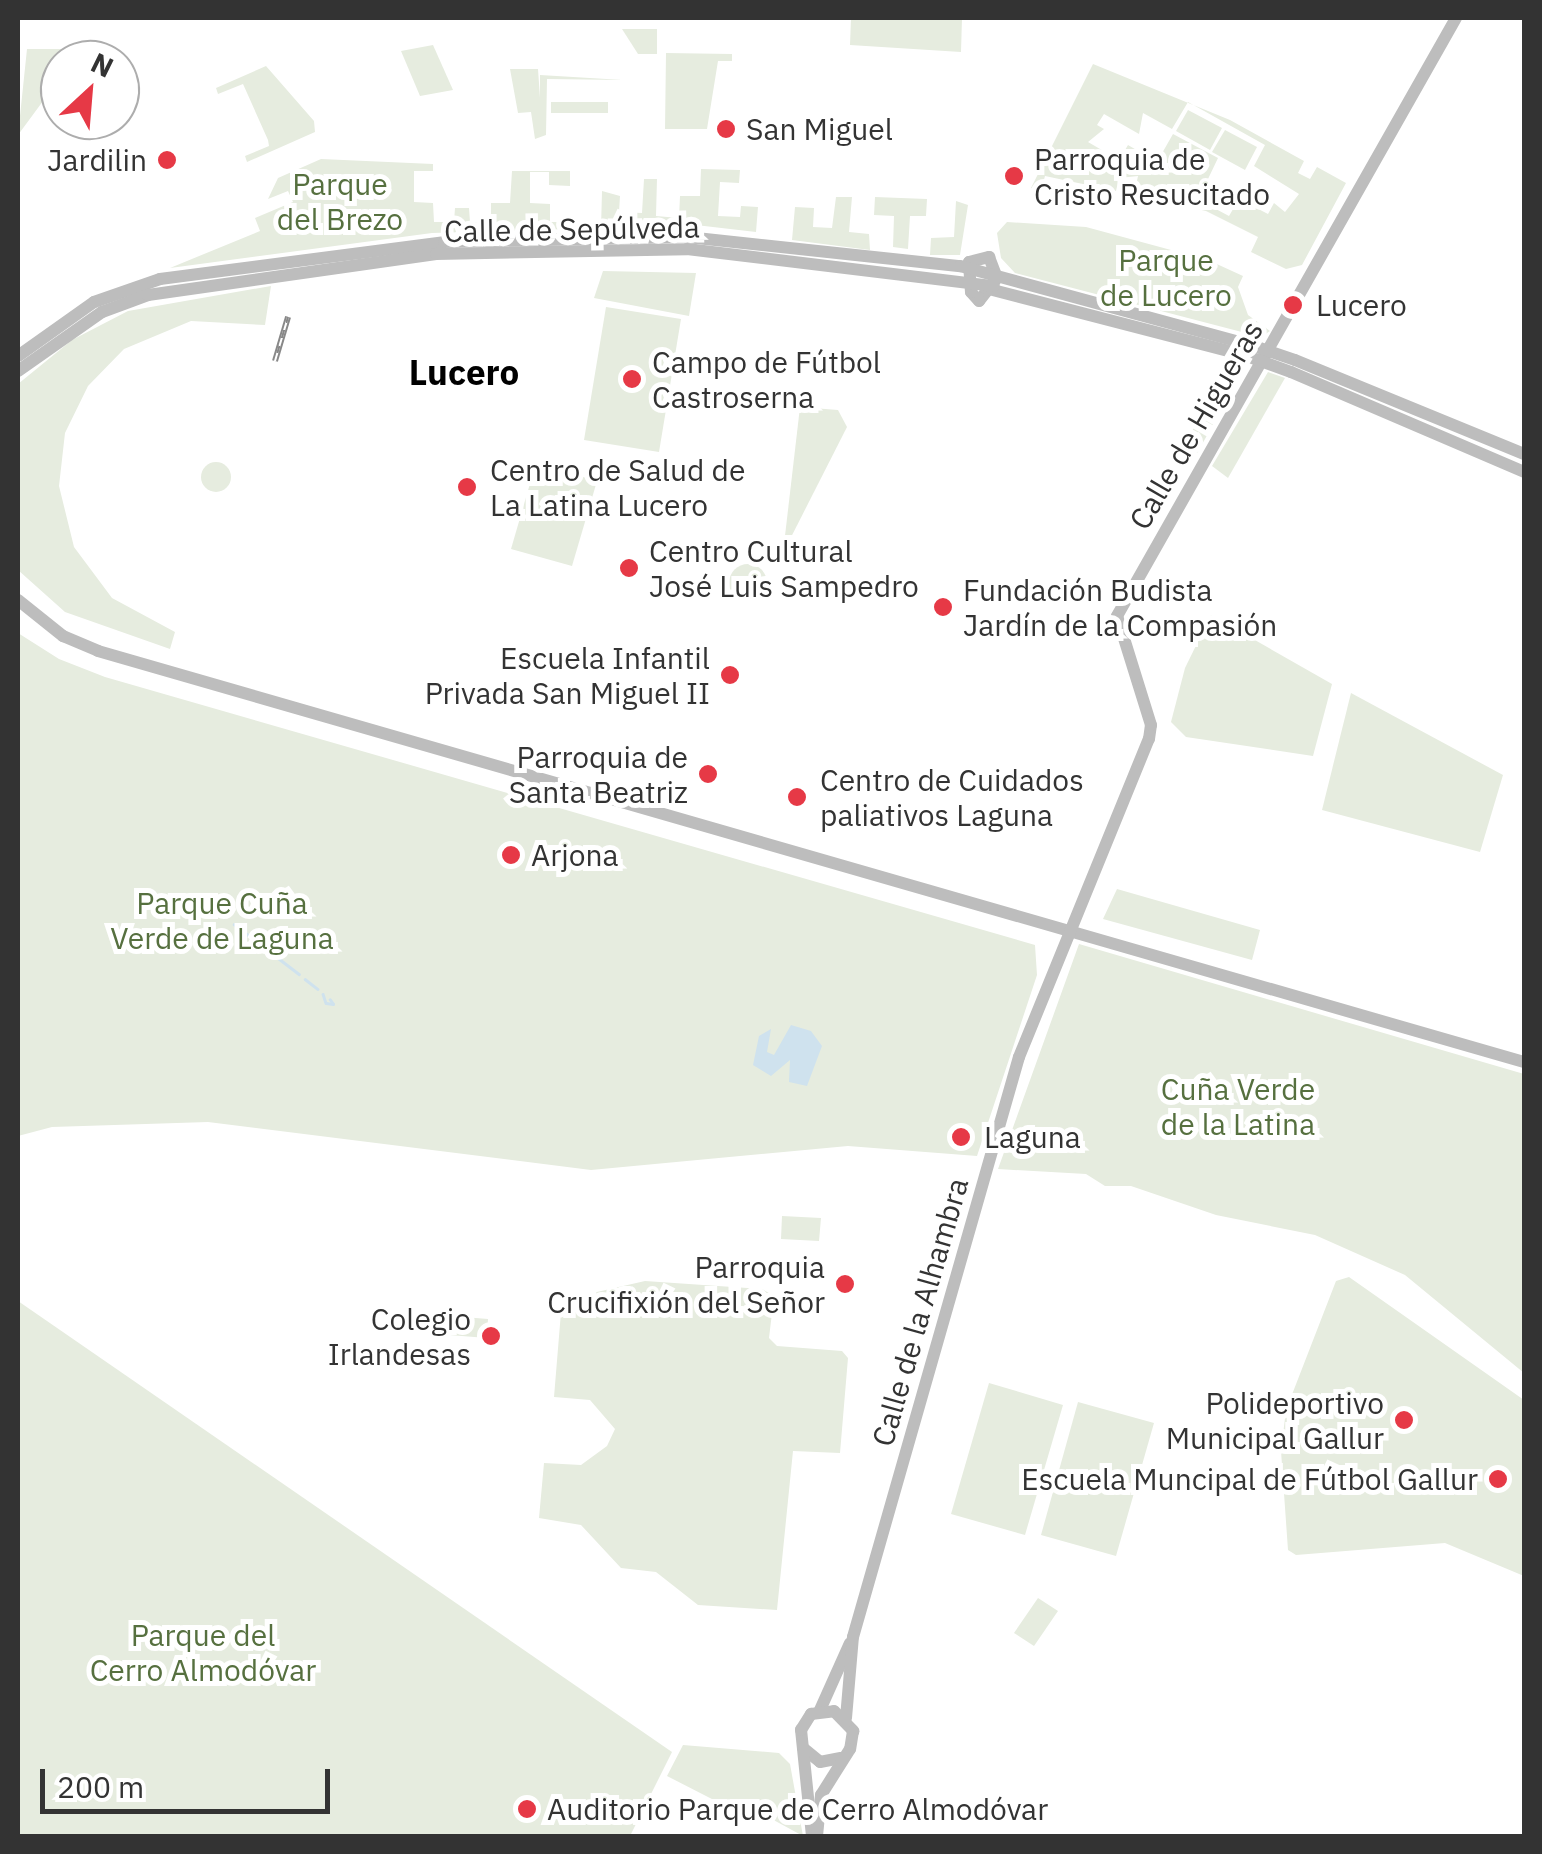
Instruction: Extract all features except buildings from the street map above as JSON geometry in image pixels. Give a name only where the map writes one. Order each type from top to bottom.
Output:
[{"type":"street","name":"Calle de Higueras","points":[[1151,725],[1116,628],[1126,596],[1456,18]]},
{"type":"street","name":"Calle de Sepúlveda","points":[[18,356],[94,302],[160,279],[444,242],[687,237],[969,275],[994,285],[1249,351],[1524,454]]},
{"type":"street","name":"Calle de Sepúlveda","points":[[18,372],[55,340],[131,300],[436,254],[687,249],[969,275]]},
{"type":"street","name":"Calle de Sepúlveda","points":[[969,275],[970,260],[988,257],[994,285]]},
{"type":"street","name":"Calle de Sepúlveda","points":[[1293,366],[1524,472]]},
{"type":"street","points":[[18,600],[64,636],[98,650],[1524,1062]]},
{"type":"street","name":"Calle de la Alhambra","points":[[820,1710],[853,1637],[1019,1057],[1151,725]]},
{"type":"street","name":"Calle de la Alhambra","points":[[846,1718],[853,1637]]},
{"type":"street","points":[[820,1710],[846,1718],[853,1731],[822,1795],[814,1836],[803,1748],[805,1721],[820,1710]]},
{"type":"street","points":[[803,1748],[820,1762],[841,1758]]},
{"type":"green space","points":[[851,18],[962,18],[961,52],[850,45]]},
{"type":"green space","points":[[622,29],[657,29],[657,54],[638,54]]},
{"type":"green space","points":[[433,45],[453,90],[420,96],[401,51]]},
{"type":"green space","points":[[27,49],[40,49],[40,105],[18,135]]},
{"type":"green space","points":[[666,53],[732,54],[732,61],[718,61],[707,129],[665,129]]},
{"type":"green space","points":[[1093,64],[1188,103],[1172,129],[1143,113],[1139,134],[1104,114],[1097,125],[1104,129],[1088,142],[1119,160],[1128,145],[1157,162],[1173,134],[1218,158],[1208,179],[1214,183],[1197,199],[1229,216],[1239,199],[1268,214],[1274,203],[1285,212],[1299,194],[1254,166],[1265,145],[1194,105],[1304,161],[1298,173],[1310,179],[1317,167],[1346,183],[1302,265],[1286,269],[1251,252],[1258,237],[1206,211],[1134,195],[1138,176],[1119,178],[1116,191],[1045,176],[1041,191],[1031,188]]},
{"type":"green space","points":[[266,66],[314,121],[315,132],[247,162],[245,156],[269,146],[268,140],[243,84],[218,94],[216,88]]},
{"type":"green space","points":[[510,69],[538,69],[540,98],[540,75],[623,80],[547,79],[546,135],[535,139],[531,112],[518,113]]},
{"type":"green space","points":[[551,102],[608,102],[608,113],[551,113]]},
{"type":"green space","points":[[1188,110],[1222,128],[1210,150],[1176,131]]},
{"type":"green space","points":[[1225,130],[1257,147],[1245,170],[1212,152]]},
{"type":"green space","name":"Parque del Brezo","points":[[321,159],[433,164],[433,171],[414,171],[414,202],[433,203],[434,222],[454,222],[455,208],[469,208],[470,222],[491,222],[491,203],[510,203],[512,171],[570,171],[570,186],[549,185],[549,172],[530,172],[530,203],[550,204],[550,222],[570,222],[570,229],[432,233],[170,268],[260,231],[255,218],[293,202],[288,191],[268,199],[278,178]]},
{"type":"green space","points":[[701,169],[740,170],[739,183],[720,182],[718,216],[740,217],[741,206],[758,207],[756,232],[687,224],[601,228],[602,191],[620,196],[619,212],[642,213],[644,179],[657,179],[656,216],[679,218],[680,196],[700,196]]},
{"type":"green space","points":[[836,197],[852,197],[849,232],[869,234],[870,250],[792,240],[795,207],[814,208],[813,227],[832,228]]},
{"type":"green space","points":[[875,197],[927,199],[926,216],[910,216],[908,249],[893,247],[894,216],[874,215]]},
{"type":"green space","points":[[956,201],[968,205],[960,255],[930,255],[931,238],[954,237]]},
{"type":"green space","name":"Parque de Lucero","points":[[1007,222],[1086,227],[1208,260],[1243,276],[1238,287],[1248,315],[1270,331],[1261,337],[1015,273],[1001,258],[997,233]]},
{"type":"green space","points":[[603,271],[696,273],[689,316],[594,298]]},
{"type":"green space","points":[[271,286],[265,325],[191,321],[124,349],[88,386],[65,433],[59,486],[74,547],[112,598],[175,632],[170,649],[65,612],[18,570],[18,384],[72,340],[128,311]]},
{"type":"green space","name":"Campo de Fútbol Castroserna","points":[[606,307],[681,319],[659,452],[584,440]]},
{"type":"green space","points":[[1232,361],[1246,366],[1196,455],[1184,445]]},
{"type":"green space","points":[[1268,372],[1285,378],[1228,478],[1212,466]]},
{"type":"green space","points":[[800,407],[838,410],[847,427],[783,553]]},
{"type":"green space","points":[[216,462],[230,471],[231,477],[222,491],[216,492],[202,483],[201,477],[210,463]]},
{"type":"green space","points":[[536,463],[597,481],[572,566],[511,549]]},
{"type":"green space","points":[[748,564],[761,570],[767,583],[761,596],[748,602],[735,596],[729,583],[735,570]]},
{"type":"green space","points":[[1211,615],[1332,684],[1313,756],[1186,737],[1171,722],[1185,668]]},
{"type":"green space","name":"Parque Cuña Verde de Laguna","points":[[18,633],[59,659],[105,677],[1035,945],[1037,975],[977,1156],[848,1146],[591,1170],[208,1122],[52,1127],[18,1136]]},
{"type":"green space","points":[[1351,693],[1503,775],[1480,852],[1322,810]]},
{"type":"green space","points":[[1117,889],[1260,930],[1252,960],[1103,919]]},
{"type":"green space","name":"Cuña Verde de la Latina","points":[[1079,944],[1524,1074],[1524,1373],[1405,1275],[1315,1235],[1216,1215],[1131,1186],[1105,1186],[1086,1174],[998,1169]]},
{"type":"green space","points":[[782,1216],[821,1218],[819,1241],[781,1239]]},
{"type":"green space","name":"Polideportivo Municipal Gallur","points":[[1349,1277],[1524,1400],[1524,1576],[1445,1543],[1296,1555],[1288,1550],[1281,1451],[1286,1410],[1336,1281]]},
{"type":"green space","points":[[645,1281],[762,1289],[774,1296],[769,1338],[777,1346],[842,1351],[848,1358],[840,1453],[793,1451],[777,1610],[698,1605],[656,1572],[621,1568],[581,1525],[539,1518],[544,1463],[581,1465],[607,1446],[615,1429],[590,1400],[554,1397],[562,1300]]},
{"type":"green space","name":"Parque del Cerro Almodóvar","points":[[18,1301],[672,1752],[630,1836],[18,1836]]},
{"type":"green space","points":[[451,1316],[488,1319],[487,1338],[449,1335]]},
{"type":"green space","points":[[989,1383],[1063,1405],[1025,1535],[951,1514]]},
{"type":"green space","points":[[1078,1402],[1154,1423],[1116,1556],[1041,1535]]},
{"type":"green space","points":[[1038,1598],[1058,1611],[1034,1646],[1014,1633]]},
{"type":"green space","points":[[683,1745],[779,1753],[790,1764],[803,1836],[753,1809],[747,1817],[667,1776]]},
{"type":"water","points":[[791,1025],[811,1031],[822,1046],[807,1086],[789,1082],[790,1060],[771,1076],[753,1065],[759,1036],[771,1029],[767,1052],[774,1055]]},
{"type":"waterway","points":[[211,910],[224,917]]},
{"type":"waterway","points":[[234,924],[299,974]]},
{"type":"waterway","points":[[305,979],[318,989]]},
{"type":"waterway","points":[[323,994],[326,1003],[333,1004],[330,1000]]},
{"type":"railway","points":[[275,361],[288,317]]},
{"type":"place","name":"San Miguel","points":[[726,129]]},
{"type":"place","name":"Jardilin","points":[[167,160]]},
{"type":"place","name":"Parroquia de Cristo Resucitado","points":[[1014,176]]},
{"type":"place","name":"Lucero","points":[[1293,305]]},
{"type":"place","name":"Campo de Fútbol Castroserna","points":[[632,379]]},
{"type":"place","name":"Centro de Salud de La Latina Lucero","points":[[467,487]]},
{"type":"place","name":"Centro Cultural José Luis Sampedro","points":[[629,568]]},
{"type":"place","name":"Fundación Budista Jardín de la Compasión","points":[[943,607]]},
{"type":"place","name":"Escuela Infantil Privada San Miguel II","points":[[730,675]]},
{"type":"place","name":"Parroquia de Santa Beatriz","points":[[708,774]]},
{"type":"place","name":"Centro de Cuidados paliativos Laguna","points":[[797,797]]},
{"type":"place","name":"Arjona","points":[[511,855]]},
{"type":"place","name":"Laguna","points":[[961,1137]]},
{"type":"place","name":"Parroquia Crucifixión del Señor","points":[[845,1284]]},
{"type":"place","name":"Colegio Irlandesas","points":[[491,1336]]},
{"type":"place","name":"Polideportivo Municipal Gallur","points":[[1404,1420]]},
{"type":"place","name":"Escuela Muncipal de Fútbol Gallur","points":[[1498,1479]]},
{"type":"place","name":"Auditorio Parque de Cerro Almodóvar","points":[[527,1809]]},
{"type":"district","name":"Lucero","points":[[464,372]]}]
